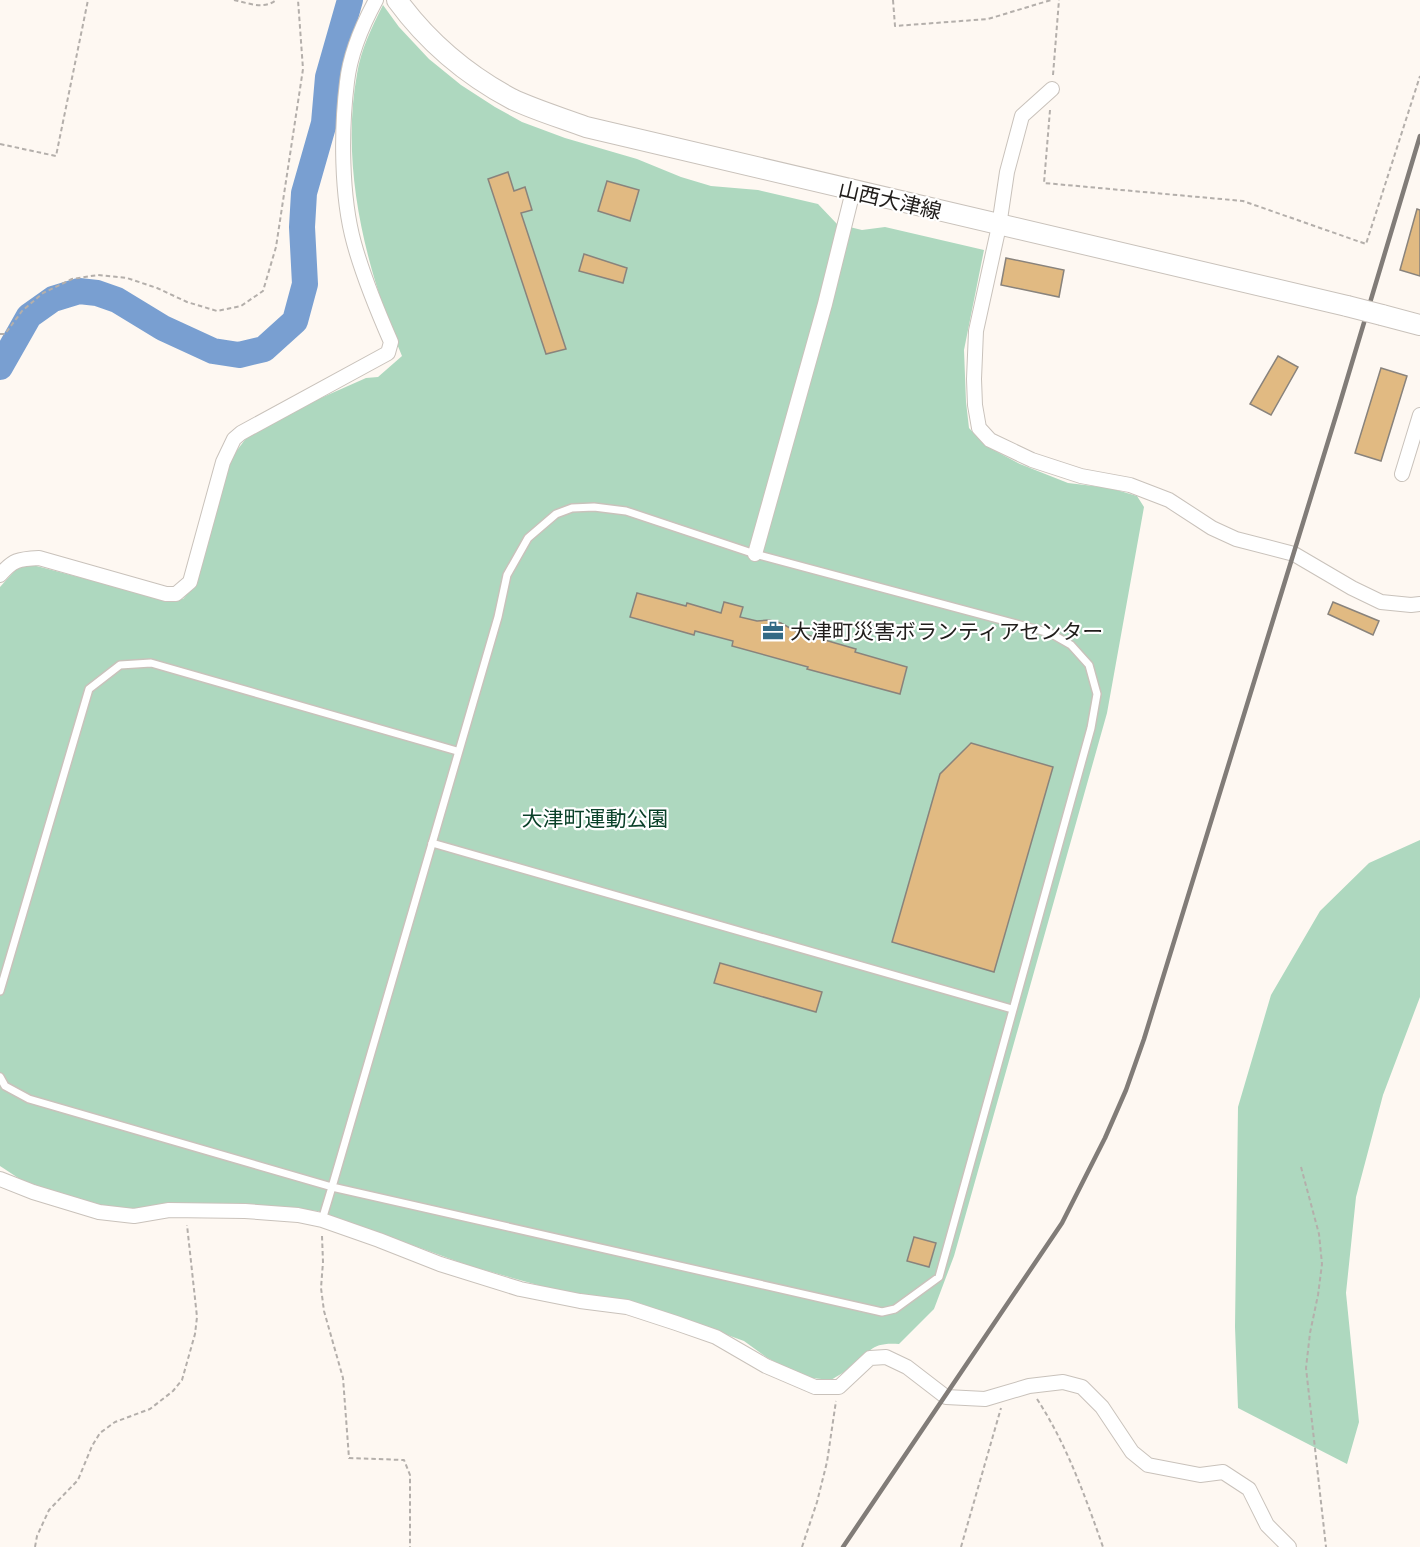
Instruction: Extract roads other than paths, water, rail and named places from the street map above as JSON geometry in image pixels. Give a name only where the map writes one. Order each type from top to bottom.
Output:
[{"type":"main road","name":"山西大津線","points":[[397,0],[433,41],[469,73],[514,99],[586,127],[1420,325]]},
{"type":"street","points":[[0,575],[12,562],[24,558],[39,558],[166,594],[176,594],[190,582],[223,462],[234,439],[241,433],[388,353],[391,342],[353,241],[345,185],[343,146],[347,80],[363,25],[376,0]]},
{"type":"street","points":[[1052,89],[1022,116],[1007,172],[999,226],[979,309],[974,352],[979,428],[990,440],[1042,463],[1081,476],[1130,485],[1169,500],[1212,528],[1236,539],[1294,554],[1381,602],[1420,604]]},
{"type":"street","points":[[755,554],[825,304],[853,191]]},
{"type":"street","points":[[1402,474],[1420,415]]},
{"type":"street","points":[[0,1179],[33,1192],[99,1212],[134,1215],[185,1210],[298,1215],[322,1220],[440,1264],[520,1289],[580,1301],[627,1307],[676,1323],[716,1337],[766,1366],[815,1387],[839,1387],[870,1358],[886,1357],[908,1367],[946,1397],[985,1399],[1029,1386],[1063,1382],[1082,1388],[1102,1407],[1132,1452],[1148,1465],[1200,1475],[1223,1472],[1249,1489],[1267,1526],[1289,1547]]},
{"type":"lane","points":[[0,1077],[5,1086],[29,1099],[332,1187],[882,1312],[895,1309],[939,1277],[1091,728],[1097,694],[1089,665],[1071,645],[1050,633],[755,554],[626,511],[594,507],[572,508],[556,514],[528,538],[507,575],[498,617],[457,752],[432,843],[332,1187],[322,1220]]},
{"type":"lane","points":[[0,991],[88,689],[120,665],[151,663],[457,752]]},
{"type":"lane","points":[[432,843],[1012,1009]]},
{"type":"waterway","points":[[0,367],[29,316],[53,299],[79,291],[97,293],[117,300],[163,328],[213,351],[239,355],[264,349],[295,321],[305,284],[302,227],[304,193],[324,123],[328,77],[350,0]]},
{"type":"railway","points":[[843,1547],[1062,1223],[1105,1138],[1126,1090],[1144,1039],[1420,136]]},
{"type":"place","name":"大津町災害ボランティアセンター","points":[[773,631]]},
{"type":"park label","name":"大津町運動公園","points":[[595,818]]}]
